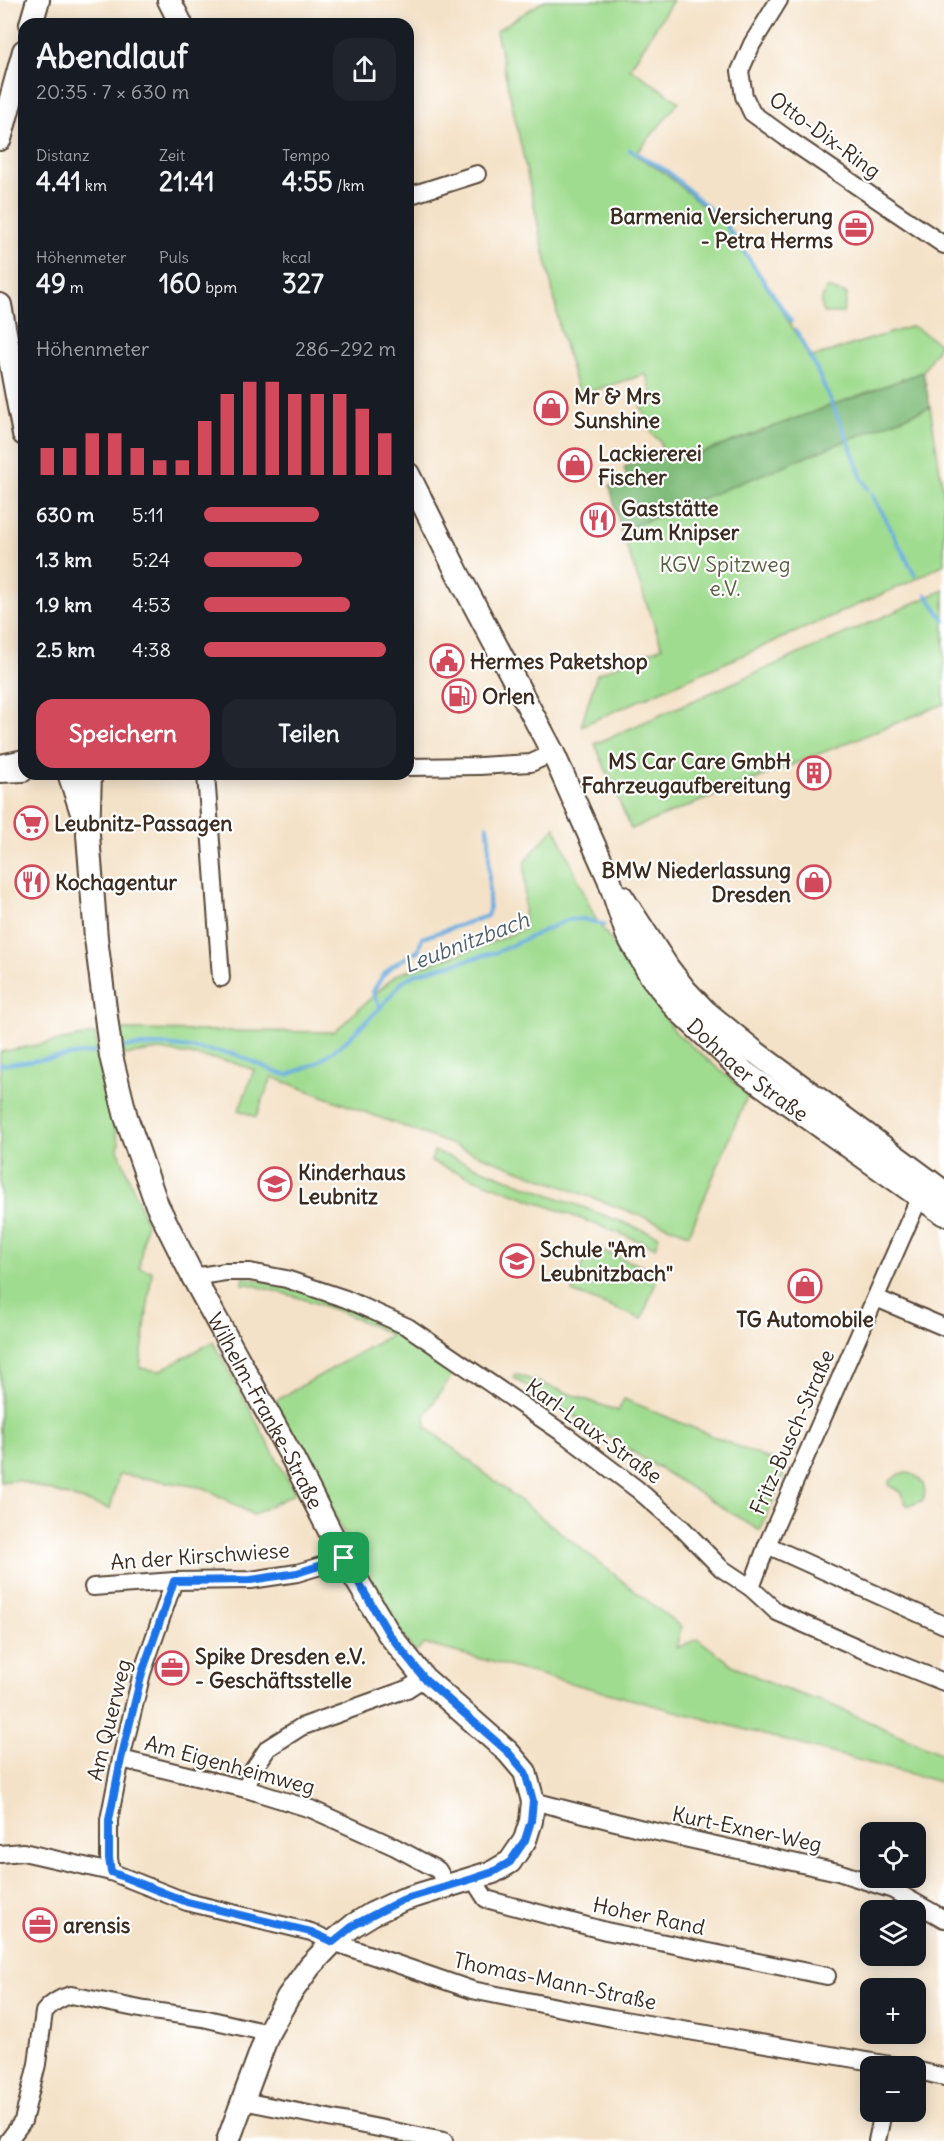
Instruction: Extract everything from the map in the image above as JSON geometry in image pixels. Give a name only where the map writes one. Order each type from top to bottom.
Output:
[{"type":"street","points":[[33,18],[38,0]]},
{"type":"street","points":[[169,0],[178,18]]},
{"type":"street","name":"Otto-Dix-Ring","points":[[779,0],[752,44],[740,71],[744,96],[752,112],[944,245]]},
{"type":"street","points":[[0,139],[3,113],[18,69]]},
{"type":"street","points":[[414,194],[477,174]]},
{"type":"street","points":[[0,305],[18,402]]},
{"type":"street","name":"Dohnaer Straße","points":[[414,486],[553,753],[609,879],[627,934],[651,976],[676,1008],[744,1072],[944,1214]]},
{"type":"street","points":[[414,767],[531,763],[553,753]]},
{"type":"street","points":[[0,763],[18,759]]},
{"type":"street","points":[[0,774],[18,773]]},
{"type":"street","name":"Wilhelm-Franke-Straße","points":[[78,780],[88,835],[96,938],[113,1065],[126,1117],[157,1205],[344,1558],[389,1634],[424,1678],[508,1752],[525,1772],[533,1801],[531,1821],[525,1840],[510,1862],[493,1872],[402,1900],[372,1914],[333,1942],[310,1966],[288,1997],[268,2034],[228,2141]]},
{"type":"street","points":[[206,780],[221,978]]},
{"type":"street","name":"Dohnaer Straße","points":[[609,879],[668,968],[705,1011],[755,1052],[944,1192]]},
{"type":"street","name":"Fritz-Busch-Straße","points":[[751,1588],[767,1545],[920,1196]]},
{"type":"street","name":"Karl-Laux-Straße","points":[[193,1276],[250,1272],[286,1279],[346,1299],[408,1327],[614,1470],[681,1527],[721,1568],[751,1588],[777,1612],[944,1682]]},
{"type":"street","points":[[876,1298],[944,1327]]},
{"type":"street","points":[[767,1545],[944,1625]]},
{"type":"street","name":"An der Kirschwiese","points":[[93,1587],[174,1581],[251,1580],[297,1573],[344,1558]]},
{"type":"street","name":"Am Querweg","points":[[111,1872],[109,1820],[121,1759],[142,1673],[174,1581]]},
{"type":"street","points":[[246,1789],[253,1770],[268,1748],[293,1732],[340,1712],[407,1689],[424,1678]]},
{"type":"street","name":"Am Eigenheimweg","points":[[121,1759],[246,1789],[311,1809],[396,1847],[438,1870],[448,1887]]},
{"type":"street","name":"Kurt-Exner-Weg","points":[[533,1801],[639,1828],[838,1872],[893,1890],[944,1919]]},
{"type":"street","name":"Thomas-Mann-Straße","points":[[0,1854],[23,1852],[111,1872],[187,1902],[311,1932],[333,1942],[472,1990],[612,2018],[860,2060]]},
{"type":"street","name":"Hoher Rand","points":[[472,1879],[486,1899],[606,1930],[827,1976]]},
{"type":"street","points":[[8,2141],[23,2121],[37,2064],[44,2012],[49,2006],[63,1998],[71,1995],[146,2010],[203,2018],[268,2034]]},
{"type":"street","points":[[926,2073],[944,2077]]},
{"type":"street","points":[[243,2101],[444,2141]]},
{"type":"street","points":[[877,2141],[882,2122]]},
{"type":"green space","points":[[545,0],[673,0],[630,68],[679,102],[635,155],[665,173],[726,226],[758,272],[809,358],[913,326],[940,344],[923,372],[685,459],[663,454],[660,441],[652,434],[641,406],[652,393],[646,374],[579,395],[559,327],[496,31]]},
{"type":"green space","points":[[826,288],[847,294],[843,313],[823,313],[821,303]]},
{"type":"green space","points":[[923,372],[930,407],[621,531],[610,486],[628,480],[624,467],[663,454],[685,459]]},
{"type":"green space","name":"KGV Spitzweg e.V.","points":[[930,407],[944,497],[944,564],[912,581],[581,726],[597,674],[662,647],[621,531]]},
{"type":"green space","name":"KGV Spitzweg e.V.","points":[[944,590],[944,704],[631,829],[595,744]]},
{"type":"green space","points":[[555,827],[595,918],[675,1032],[748,1094],[689,1234],[272,1077],[256,1117],[239,1110],[254,1070],[231,1062],[160,1050],[124,1055],[120,1030],[334,1032],[396,975],[524,929],[525,861]]},
{"type":"green space","points":[[95,1034],[104,1092],[119,1143],[118,1149],[146,1222],[139,1268],[152,1271],[140,1368],[159,1371],[213,1342],[295,1493],[253,1515],[205,1488],[119,1474],[110,1509],[17,1480],[0,1482],[0,1052]]},
{"type":"green space","points":[[434,1151],[659,1236],[655,1247],[431,1162]]},
{"type":"green space","points":[[590,1246],[659,1273],[642,1319],[572,1292]]},
{"type":"green space","points":[[244,1277],[345,1299],[460,1363],[425,1415],[426,1427],[681,1627],[676,1648],[698,1639],[734,1666],[778,1687],[827,1703],[944,1755],[944,1783],[425,1644],[415,1653],[384,1610],[275,1401],[391,1335],[356,1318],[304,1299],[242,1284]]},
{"type":"green space","points":[[515,1374],[618,1411],[624,1399],[787,1467],[760,1531],[514,1378]]},
{"type":"green space","points":[[907,1473],[920,1479],[925,1491],[923,1500],[911,1505],[907,1505],[900,1492],[889,1485],[889,1482],[899,1474]]},
{"type":"waterway","points":[[630,150],[667,171],[724,222],[791,321]]},
{"type":"waterway","points":[[796,330],[816,368],[868,489]]},
{"type":"waterway","points":[[872,494],[915,575]]},
{"type":"waterway","points":[[927,595],[944,620]]},
{"type":"waterway","points":[[380,1008],[373,992],[377,984],[391,967],[418,951],[422,938],[487,916],[489,910],[487,826]]},
{"type":"waterway","name":"Leubnitzbach","points":[[124,1047],[166,1045],[235,1054],[278,1073],[288,1075],[317,1063],[346,1041],[380,1008],[404,980],[419,973],[497,952],[567,920],[584,919],[604,925]]},
{"type":"waterway","name":"Leubnitzbach","points":[[0,1065],[96,1052]]},
{"type":"place","name":"Barmenia Versicherung - Petra Herms","points":[[856,228]]},
{"type":"place","name":"Mr & Mrs Sunshine","points":[[551,408]]},
{"type":"place","name":"Lackiererei Fischer","points":[[575,465]]},
{"type":"place","name":"Gaststätte Zum Knipser","points":[[598,520]]},
{"type":"place","name":"Hermes Paketshop","points":[[447,661]]},
{"type":"place","name":"Orlen","points":[[459,696]]},
{"type":"place","name":"MS Car Care GmbH Fahrzeugaufbereitung","points":[[814,773]]},
{"type":"place","name":"Leubnitz-Passagen","points":[[31,823]]},
{"type":"place","name":"Kochagentur","points":[[32,882]]},
{"type":"place","name":"BMW Niederlassung Dresden","points":[[814,882]]},
{"type":"place","name":"Kinderhaus Leubnitz","points":[[275,1184]]},
{"type":"place","name":"Schule \"Am Leubnitzbach\"","points":[[517,1261]]},
{"type":"place","name":"TG Automobile","points":[[805,1286]]},
{"type":"place","name":"Spike Dresden e.V. - Geschäftsstelle","points":[[172,1668]]},
{"type":"place","name":"arensis","points":[[40,1925]]},
{"type":"route","points":[[344,1558],[389,1634],[424,1678],[508,1752],[525,1772],[533,1801],[531,1821],[525,1840],[510,1862],[493,1872],[402,1900],[372,1914],[333,1942],[311,1932],[187,1902],[111,1872],[109,1820],[121,1759],[142,1673],[174,1581],[251,1580],[297,1573],[344,1558]]}]
